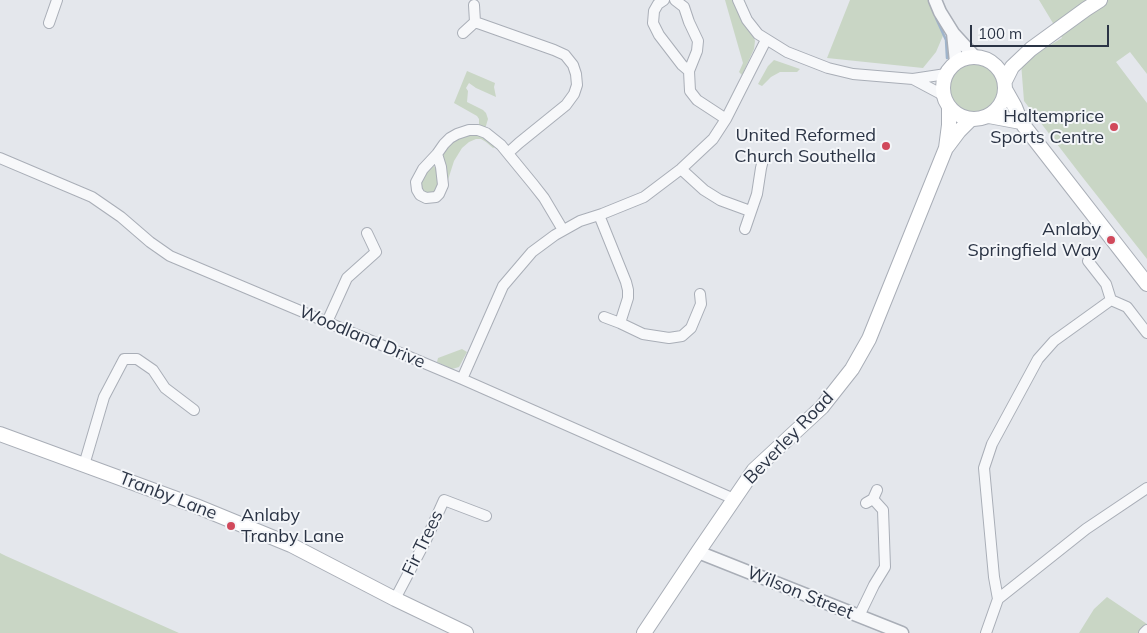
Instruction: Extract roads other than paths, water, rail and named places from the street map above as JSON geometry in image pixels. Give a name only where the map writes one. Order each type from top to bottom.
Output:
[{"type":"main road","points":[[1100,0],[1031,49],[1012,67],[1005,86],[1003,101],[997,110],[989,116],[971,119],[963,118],[955,113],[946,101],[943,84],[950,68],[964,58],[982,57],[990,60],[997,66],[1002,73],[1005,86],[1021,122],[1147,284]]},
{"type":"main road","points":[[990,60],[1031,49]]},
{"type":"main road","name":"Beverley Road","points":[[644,633],[754,470],[822,407],[852,369],[869,339],[946,148],[949,126],[946,101]]},
{"type":"main road","points":[[989,116],[1021,122]]},
{"type":"main road","name":"Beverley Road","points":[[946,148],[971,119]]},
{"type":"main road","name":"Tranby Lane","points":[[0,434],[196,506],[291,545],[395,599],[466,633]]},
{"type":"street","points":[[49,22],[57,0]]},
{"type":"street","points":[[664,0],[658,4],[654,11],[653,23],[658,35],[689,71]]},
{"type":"street","points":[[675,0],[684,7],[698,41],[697,51],[689,71],[690,91],[697,100],[726,119]]},
{"type":"street","points":[[738,0],[747,20],[756,32],[766,40],[787,52],[828,68],[862,75],[913,79],[946,74]]},
{"type":"street","points":[[935,0],[953,33],[974,56]]},
{"type":"street","points":[[474,5],[475,22]]},
{"type":"street","points":[[463,33],[475,22]]},
{"type":"street","points":[[475,22],[565,55],[573,65],[576,74],[577,84],[574,94],[566,105],[508,153]]},
{"type":"street","points":[[953,33],[956,62]]},
{"type":"street","points":[[462,379],[503,286],[532,252],[563,230],[580,221],[644,197],[681,169],[713,139],[726,119],[766,40]]},
{"type":"street","points":[[913,79],[946,101]]},
{"type":"street","points":[[437,154],[450,138],[469,130],[478,130],[486,133],[501,145],[544,198],[563,230]]},
{"type":"street","name":"Woodland Drive","points":[[0,158],[92,197],[121,216],[150,242],[170,256],[462,379],[734,499]]},
{"type":"street","points":[[745,229],[757,194],[763,160]]},
{"type":"street","points":[[681,169],[704,190],[720,200],[750,212]]},
{"type":"street","points":[[599,215],[628,290],[628,298],[620,323]]},
{"type":"street","points":[[327,322],[347,278],[376,252],[367,233]]},
{"type":"street","points":[[1088,261],[1106,284],[1111,300],[1127,307],[1147,333]]},
{"type":"street","points":[[986,633],[998,599],[994,578],[984,468],[992,444],[1038,359],[1054,341],[1111,300]]},
{"type":"street","points":[[604,317],[642,334],[669,338],[682,336],[691,328],[704,301]]},
{"type":"street","points":[[84,465],[104,397],[124,359],[137,359],[153,370],[165,388],[194,410]]},
{"type":"street","points":[[998,599],[1086,529],[1147,488]]},
{"type":"street","points":[[859,616],[885,566],[883,510],[872,497]]},
{"type":"street","name":"Fir Trees","points":[[395,599],[426,540],[444,500],[486,516]]},
{"type":"street","name":"Wilson Street","points":[[698,552],[902,633]]},
{"type":"street","points":[[1144,633],[1147,630]]},
{"type":"waterway","points":[[936,18],[946,40],[947,58]]},
{"type":"place","name":"Haltemprice Sports Centre","points":[[1114,127]]},
{"type":"place","name":"United Reformed Church Southella","points":[[886,146]]},
{"type":"place","name":"Anlaby Springfield Way","points":[[1111,240]]},
{"type":"place","name":"Anlaby Tranby Lane","points":[[231,526]]}]
